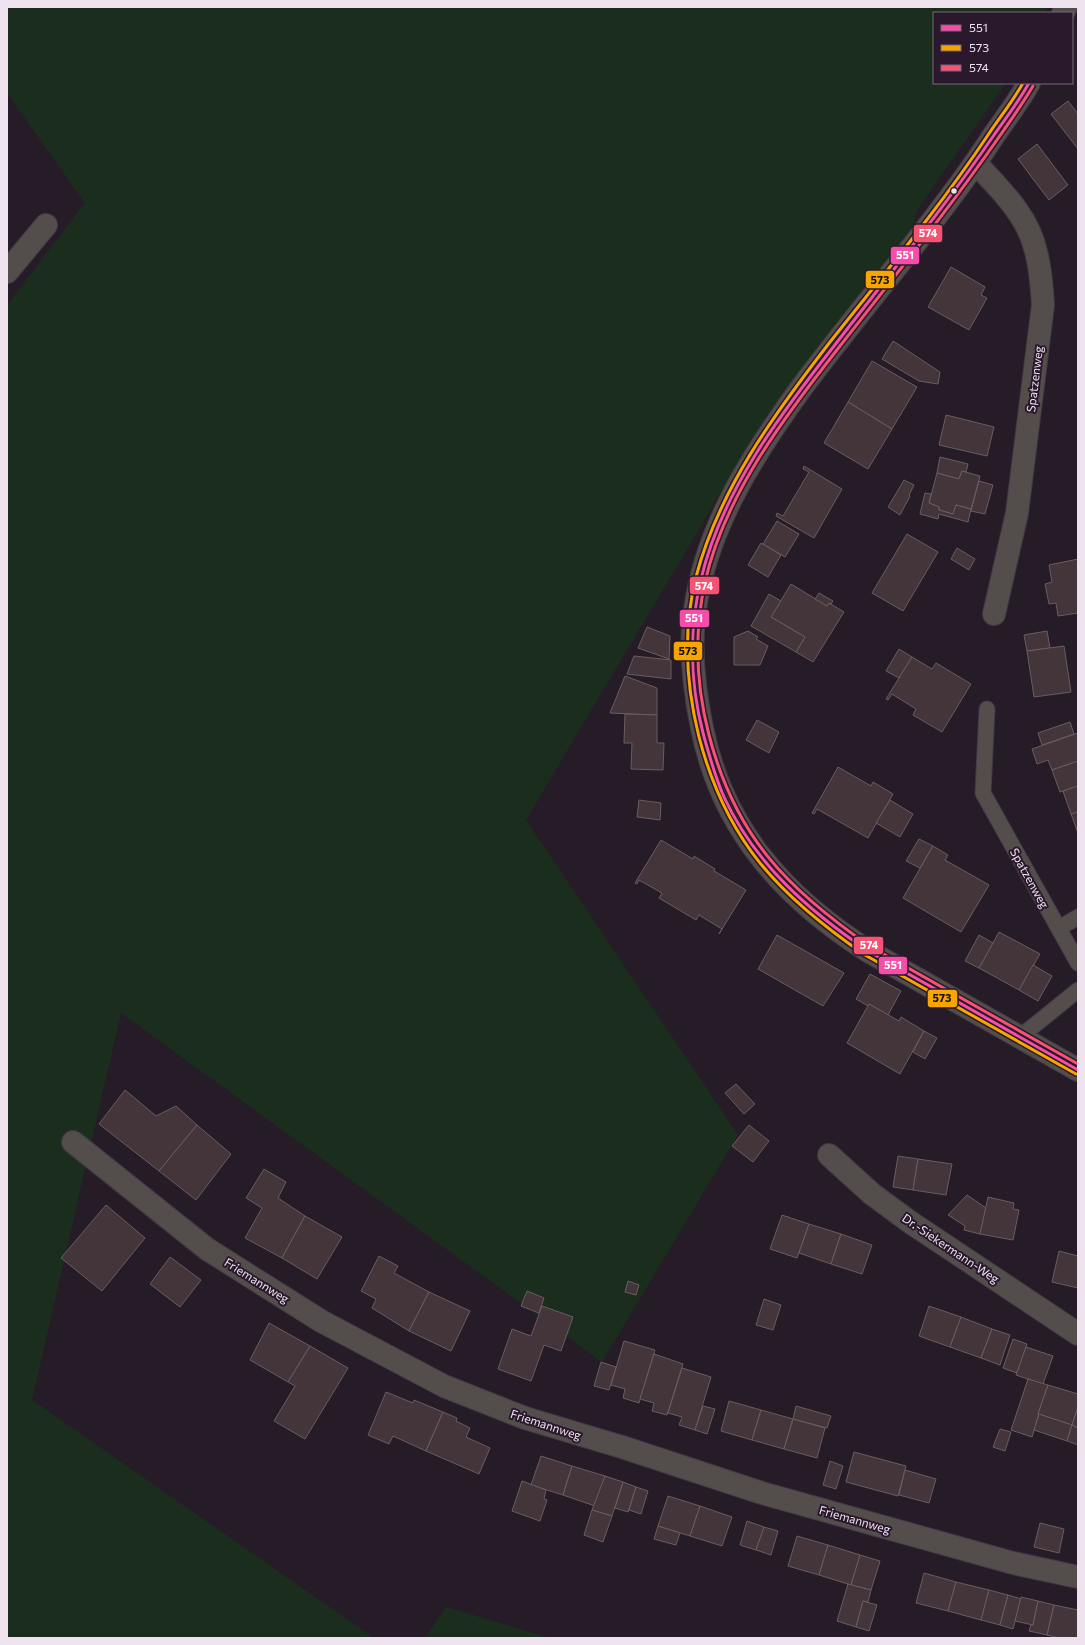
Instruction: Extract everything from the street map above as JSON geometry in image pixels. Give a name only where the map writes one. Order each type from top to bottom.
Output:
[{"type":"street","points":[[1028,84],[976,163],[907,254],[840,336],[778,421],[748,468],[721,518],[701,579],[695,609],[693,674],[706,748],[717,780],[730,809],[752,845],[777,878],[837,931],[868,951],[1078,1070]]},
{"type":"street","name":"Spatzenweg","points":[[976,163],[1019,212],[1034,242],[1040,272],[1043,306],[1017,513],[994,614]]},
{"type":"street","points":[[7,272],[46,225]]},
{"type":"street","name":"Friemannweg","points":[[73,1142],[207,1249],[321,1321],[444,1386],[525,1418],[622,1447],[762,1493],[1013,1563],[1078,1577]]},
{"type":"street","name":"Dr.-Siekermann-Weg","points":[[829,1155],[872,1194],[1078,1334]]},
{"type":"lane","name":"Spatzenweg","points":[[987,709],[983,793],[1078,963]]},
{"type":"lane","points":[[1059,928],[1078,917]]},
{"type":"lane","points":[[1020,1037],[1078,990]]},
{"type":"green space","points":[[7,7],[1048,7],[1046,12],[933,12],[933,84],[1005,84],[917,210],[907,254],[768,413],[526,820],[738,1135],[602,1362],[121,1013],[32,1400],[374,1638],[7,1638],[7,305],[85,203],[7,93]]},
{"type":"green space","points":[[446,1607],[550,1638],[425,1638]]},
{"type":"building","points":[[1068,101],[1078,114],[1078,149],[1051,114]]},
{"type":"building","points":[[1037,144],[1068,185],[1049,200],[1018,159]]},
{"type":"building","points":[[951,267],[985,287],[981,295],[987,298],[969,330],[928,307]]},
{"type":"building","points":[[893,341],[940,372],[938,384],[919,381],[882,359]]},
{"type":"building","points":[[872,361],[917,387],[892,429],[848,402]]},
{"type":"building","points":[[848,402],[892,429],[868,469],[824,443]]},
{"type":"building","points":[[946,415],[994,427],[987,456],[939,445]]},
{"type":"building","points":[[940,457],[968,464],[966,472],[962,471],[959,479],[937,473]]},
{"type":"building","points":[[804,466],[842,489],[814,538],[776,516],[777,513],[783,516],[809,472],[803,469]]},
{"type":"building","points":[[962,471],[980,476],[971,509],[956,505],[953,514],[939,510],[939,507],[929,503],[937,473],[959,479]]},
{"type":"building","points":[[904,480],[914,485],[900,515],[888,507]]},
{"type":"building","points":[[979,481],[993,485],[985,514],[971,511]]},
{"type":"building","points":[[925,493],[931,494],[929,503],[939,507],[939,510],[953,514],[956,505],[971,509],[968,522],[939,514],[938,519],[920,514]]},
{"type":"building","points":[[777,521],[799,534],[785,557],[763,544]]},
{"type":"building","points":[[907,534],[938,552],[903,611],[872,593]]},
{"type":"building","points":[[761,543],[781,555],[768,577],[748,565]]},
{"type":"building","points":[[957,548],[975,559],[969,570],[951,559]]},
{"type":"building","points":[[1078,559],[1078,613],[1058,616],[1056,603],[1049,604],[1045,584],[1052,582],[1049,565]]},
{"type":"building","points":[[791,584],[827,606],[829,603],[844,612],[813,662],[796,652],[805,637],[771,617]]},
{"type":"building","points":[[819,593],[833,601],[831,604],[829,603],[827,606],[815,599]]},
{"type":"building","points":[[769,594],[781,601],[771,617],[805,637],[796,652],[751,626]]},
{"type":"building","points":[[647,627],[670,636],[669,659],[638,648]]},
{"type":"building","points":[[748,631],[758,637],[756,639],[768,646],[760,665],[734,665],[734,637]]},
{"type":"building","points":[[1047,631],[1050,648],[1027,651],[1024,635]]},
{"type":"building","points":[[1064,646],[1071,692],[1034,697],[1027,651]]},
{"type":"building","points":[[899,649],[912,657],[899,678],[886,671]]},
{"type":"building","points":[[634,656],[671,660],[671,679],[627,674]]},
{"type":"building","points":[[912,657],[932,669],[936,663],[971,684],[942,732],[913,715],[916,709],[892,694],[888,700],[886,699]]},
{"type":"building","points":[[625,676],[657,688],[657,715],[610,713]]},
{"type":"building","points":[[625,714],[657,715],[657,743],[664,743],[663,770],[631,769],[632,743],[624,743]]},
{"type":"building","points":[[757,720],[779,732],[769,753],[746,740]]},
{"type":"building","points":[[1070,722],[1074,734],[1042,745],[1038,733]]},
{"type":"building","points":[[1078,733],[1078,761],[1052,770],[1048,760],[1037,764],[1032,749]]},
{"type":"building","points":[[1078,761],[1078,786],[1060,792],[1052,770]]},
{"type":"building","points":[[838,767],[871,786],[873,782],[893,794],[868,838],[817,809],[814,814],[812,813]]},
{"type":"building","points":[[1078,786],[1078,812],[1071,814],[1063,791]]},
{"type":"building","points":[[639,800],[661,803],[660,820],[637,817]]},
{"type":"building","points":[[890,800],[913,814],[900,837],[876,823]]},
{"type":"building","points":[[1078,812],[1078,833],[1071,814]]},
{"type":"building","points":[[919,839],[933,846],[920,868],[906,861]]},
{"type":"building","points":[[661,840],[693,859],[694,856],[715,869],[714,871],[746,890],[719,934],[722,929],[699,915],[696,920],[659,898],[662,893],[639,880],[637,884],[635,883]]},
{"type":"building","points":[[933,846],[948,855],[945,860],[989,885],[961,932],[903,898]]},
{"type":"building","points":[[999,932],[1040,954],[1019,990],[979,968]]},
{"type":"building","points":[[777,935],[844,973],[823,1006],[758,969]]},
{"type":"building","points":[[979,935],[993,943],[979,968],[965,961]]},
{"type":"building","points":[[1033,965],[1052,976],[1038,1001],[1019,990]]},
{"type":"building","points":[[870,974],[901,991],[888,1015],[869,1004],[868,1006],[856,999]]},
{"type":"building","points":[[869,1004],[899,1021],[901,1017],[924,1031],[900,1074],[847,1043]]},
{"type":"building","points":[[924,1031],[937,1038],[925,1059],[913,1052]]},
{"type":"building","points":[[736,1084],[755,1104],[744,1114],[725,1093]]},
{"type":"building","points":[[125,1090],[156,1116],[176,1106],[197,1125],[159,1171],[99,1124]]},
{"type":"building","points":[[197,1125],[231,1154],[196,1200],[159,1171]]},
{"type":"building","points":[[749,1125],[769,1141],[753,1162],[732,1146]]},
{"type":"building","points":[[898,1156],[918,1159],[913,1190],[893,1187]]},
{"type":"building","points":[[918,1159],[952,1164],[946,1195],[913,1190]]},
{"type":"building","points":[[264,1169],[286,1182],[278,1198],[305,1216],[282,1258],[245,1238],[262,1208],[246,1198]]},
{"type":"building","points":[[967,1195],[986,1208],[980,1234],[964,1230],[965,1226],[948,1215]]},
{"type":"building","points":[[988,1197],[1014,1203],[1013,1209],[1019,1210],[1013,1240],[980,1234]]},
{"type":"building","points":[[106,1205],[145,1238],[102,1291],[61,1258]]},
{"type":"building","points":[[782,1215],[809,1224],[797,1258],[770,1249]]},
{"type":"building","points":[[305,1216],[342,1237],[317,1279],[282,1258]]},
{"type":"building","points":[[809,1224],[841,1234],[831,1264],[799,1253]]},
{"type":"building","points":[[841,1234],[872,1245],[862,1274],[831,1264]]},
{"type":"building","points":[[1059,1251],[1078,1256],[1078,1288],[1052,1282]]},
{"type":"building","points":[[379,1256],[398,1266],[394,1273],[429,1292],[409,1331],[372,1308],[376,1299],[361,1291]]},
{"type":"building","points":[[170,1257],[201,1280],[180,1307],[150,1284]]},
{"type":"building","points":[[628,1281],[639,1285],[636,1295],[625,1292]]},
{"type":"building","points":[[527,1291],[544,1298],[539,1313],[521,1306]]},
{"type":"building","points":[[429,1292],[470,1311],[451,1351],[409,1331]]},
{"type":"building","points":[[764,1299],[781,1305],[773,1330],[756,1325]]},
{"type":"building","points":[[542,1306],[573,1317],[561,1351],[544,1345],[531,1381],[498,1369],[512,1329],[531,1336]]},
{"type":"building","points":[[929,1306],[961,1317],[950,1347],[919,1336]]},
{"type":"building","points":[[961,1317],[992,1329],[981,1358],[950,1347]]},
{"type":"building","points":[[269,1323],[310,1346],[288,1382],[250,1360]]},
{"type":"building","points":[[992,1329],[1010,1335],[1000,1365],[981,1358]]},
{"type":"building","points":[[1013,1339],[1027,1344],[1017,1373],[1003,1368]]},
{"type":"building","points":[[624,1341],[655,1350],[639,1403],[623,1398],[625,1389],[611,1385]]},
{"type":"building","points":[[310,1346],[348,1368],[305,1439],[274,1421],[295,1386],[288,1382]]},
{"type":"building","points":[[1026,1347],[1053,1356],[1043,1384],[1016,1375]]},
{"type":"building","points":[[654,1354],[683,1364],[667,1415],[652,1411],[654,1403],[640,1399]]},
{"type":"building","points":[[601,1362],[616,1367],[609,1390],[594,1386]]},
{"type":"building","points":[[682,1368],[711,1377],[695,1430],[679,1425],[682,1417],[668,1413]]},
{"type":"building","points":[[1028,1379],[1048,1385],[1032,1437],[1011,1430]]},
{"type":"building","points":[[1048,1385],[1078,1394],[1078,1407],[1072,1425],[1038,1414]]},
{"type":"building","points":[[386,1392],[413,1403],[414,1400],[443,1412],[426,1451],[393,1436],[389,1444],[368,1435]]},
{"type":"building","points":[[729,1401],[761,1410],[752,1440],[721,1431]]},
{"type":"building","points":[[703,1406],[715,1409],[707,1434],[695,1430]]},
{"type":"building","points":[[796,1406],[831,1416],[827,1428],[793,1419]]},
{"type":"building","points":[[1078,1407],[1078,1428],[1072,1425]]},
{"type":"building","points":[[761,1410],[793,1419],[784,1449],[752,1440]]},
{"type":"building","points":[[443,1412],[457,1418],[456,1421],[470,1428],[466,1437],[490,1448],[479,1474],[426,1451]]},
{"type":"building","points":[[1039,1414],[1072,1425],[1067,1441],[1034,1430]]},
{"type":"building","points":[[793,1419],[825,1428],[817,1458],[784,1449]]},
{"type":"building","points":[[1072,1425],[1078,1428],[1078,1445],[1067,1441]]},
{"type":"building","points":[[1000,1429],[1011,1432],[1005,1451],[993,1447]]},
{"type":"building","points":[[854,1452],[906,1466],[898,1496],[846,1482]]},
{"type":"building","points":[[541,1456],[572,1466],[563,1495],[531,1485]]},
{"type":"building","points":[[830,1461],[843,1466],[836,1489],[823,1485]]},
{"type":"building","points":[[572,1466],[605,1476],[595,1506],[563,1495]]},
{"type":"building","points":[[905,1470],[936,1479],[929,1503],[899,1495]]},
{"type":"building","points":[[605,1476],[623,1482],[612,1516],[592,1510]]},
{"type":"building","points":[[522,1481],[546,1490],[544,1499],[547,1500],[540,1521],[512,1511]]},
{"type":"building","points":[[623,1482],[636,1487],[628,1512],[615,1508]]},
{"type":"building","points":[[636,1487],[648,1491],[641,1514],[629,1510]]},
{"type":"building","points":[[668,1496],[700,1506],[690,1536],[658,1526]]},
{"type":"building","points":[[700,1506],[732,1517],[722,1546],[690,1536]]},
{"type":"building","points":[[592,1510],[612,1516],[603,1542],[584,1535]]},
{"type":"building","points":[[747,1521],[764,1527],[756,1550],[740,1545]]},
{"type":"building","points":[[1040,1523],[1064,1529],[1059,1553],[1034,1547]]},
{"type":"building","points":[[658,1526],[680,1533],[676,1545],[654,1539]]},
{"type":"building","points":[[764,1527],[778,1531],[771,1555],[756,1550]]},
{"type":"building","points":[[797,1536],[828,1545],[819,1575],[788,1566]]},
{"type":"building","points":[[828,1545],[860,1555],[851,1585],[819,1575]]},
{"type":"building","points":[[860,1555],[880,1561],[871,1590],[851,1585]]},
{"type":"building","points":[[924,1573],[956,1582],[948,1611],[916,1603]]},
{"type":"building","points":[[956,1582],[989,1590],[981,1620],[948,1611]]},
{"type":"building","points":[[848,1584],[871,1590],[868,1602],[863,1601],[856,1627],[837,1621]]},
{"type":"building","points":[[989,1590],[1008,1595],[1000,1625],[981,1620]]},
{"type":"building","points":[[1008,1595],[1021,1599],[1013,1629],[1000,1625]]},
{"type":"building","points":[[1021,1597],[1038,1601],[1033,1625],[1015,1621]]},
{"type":"building","points":[[863,1601],[877,1605],[869,1631],[856,1627]]},
{"type":"building","points":[[1038,1601],[1054,1605],[1047,1635],[1029,1631],[1031,1625],[1033,1625]]},
{"type":"building","points":[[1054,1605],[1078,1610],[1078,1638],[1059,1638],[1047,1635]]},
{"type":"transit line","name":"573","points":[[1022,84],[1011,103],[951,188],[789,396],[769,424],[734,483],[719,513],[706,545],[696,577],[689,617],[689,677],[691,697],[699,737],[710,774],[724,807],[741,836],[760,863],[782,888],[834,933],[865,955],[1076,1074]]},
{"type":"transit line","name":"551","points":[[1028,84],[956,189],[813,372],[773,427],[738,485],[723,515],[710,547],[701,579],[694,617],[693,675],[703,733],[715,774],[724,797],[751,844],[786,884],[825,919],[868,951],[1078,1070]]},
{"type":"transit line","name":"574","points":[[1033,86],[961,190],[819,373],[778,428],[759,457],[742,487],[714,549],[701,601],[698,659],[701,697],[709,735],[720,771],[733,803],[768,857],[790,881],[814,904],[871,947],[1078,1064]]}]
